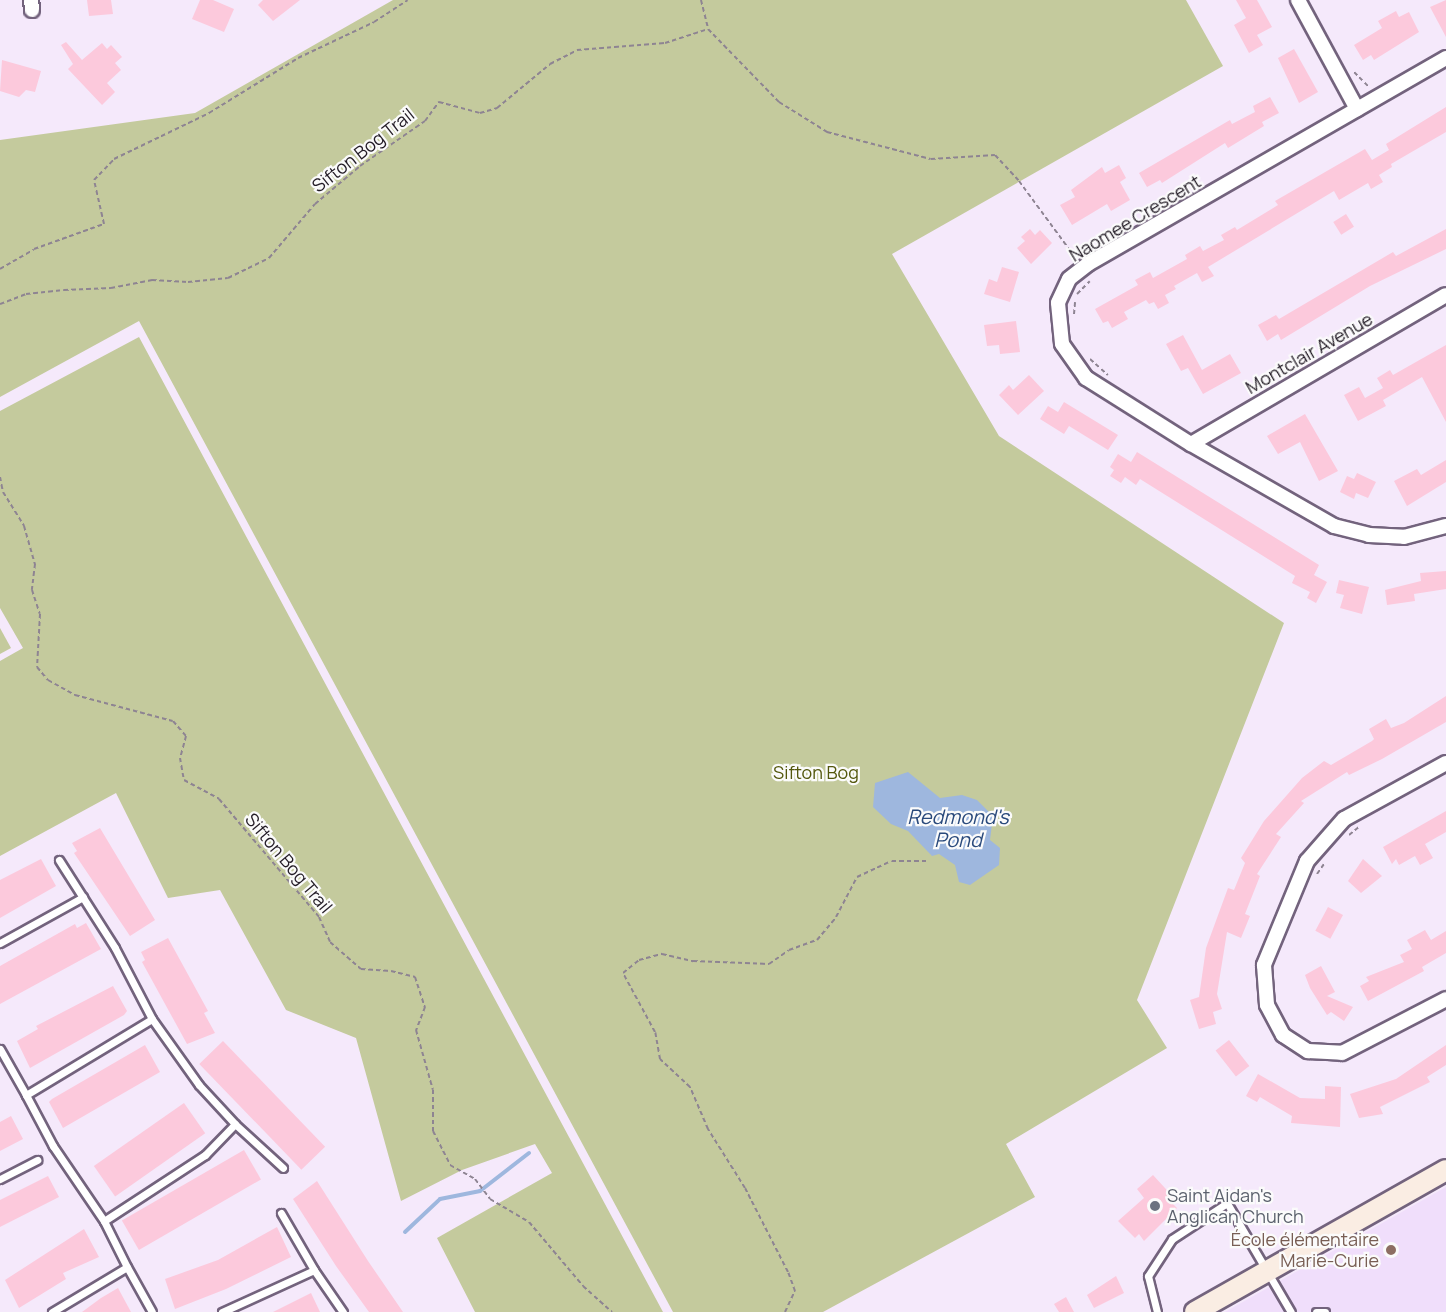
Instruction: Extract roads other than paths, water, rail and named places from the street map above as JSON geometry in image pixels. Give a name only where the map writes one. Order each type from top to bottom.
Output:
[{"type":"main road","points":[[1195,1312],[1446,1170]]},
{"type":"street","points":[[1298,0],[1357,109]]},
{"type":"street","name":"Naomee Crescent","points":[[1446,58],[1357,109],[1091,270],[1069,279],[1058,303],[1062,344],[1086,378],[1191,444],[1334,526],[1369,535],[1404,537],[1446,526]]},
{"type":"street","name":"Montclair Avenue","points":[[1191,444],[1446,295]]},
{"type":"street","points":[[1446,763],[1344,819],[1307,861],[1264,965],[1266,1005],[1283,1035],[1308,1051],[1342,1053],[1446,999]]},
{"type":"lane","points":[[59,860],[83,897],[152,1018],[199,1085],[235,1124],[283,1168]]},
{"type":"lane","points":[[0,943],[83,897]]},
{"type":"lane","points":[[26,1095],[152,1018]]},
{"type":"lane","points":[[0,1049],[53,1146],[104,1221],[152,1312]]},
{"type":"lane","points":[[104,1221],[205,1155],[235,1124]]},
{"type":"lane","points":[[0,1179],[37,1160]]},
{"type":"lane","points":[[1157,1312],[1148,1276],[1172,1239],[1227,1203],[1291,1312]]},
{"type":"lane","points":[[281,1213],[343,1312]]},
{"type":"lane","points":[[52,1312],[127,1267]]},
{"type":"lane","points":[[222,1312],[314,1269]]},
{"type":"lane","points":[[1316,1312],[1325,1312]]},
{"type":"water","name":"Redmond's Pond","points":[[908,772],[940,798],[962,795],[977,800],[993,816],[990,840],[1000,848],[999,865],[970,885],[959,882],[955,865],[939,854],[932,856],[908,831],[891,824],[873,807],[875,783]]},
{"type":"waterway","points":[[405,1232],[440,1199],[480,1191],[529,1153]]},
{"type":"place","name":"Saint Aidan's Anglican Church","points":[[1155,1206]]},
{"type":"place","name":"École élémentaire Marie-Curie","points":[[1391,1250]]},
{"type":"park label","name":"Sifton Bog","points":[[816,772]]}]
